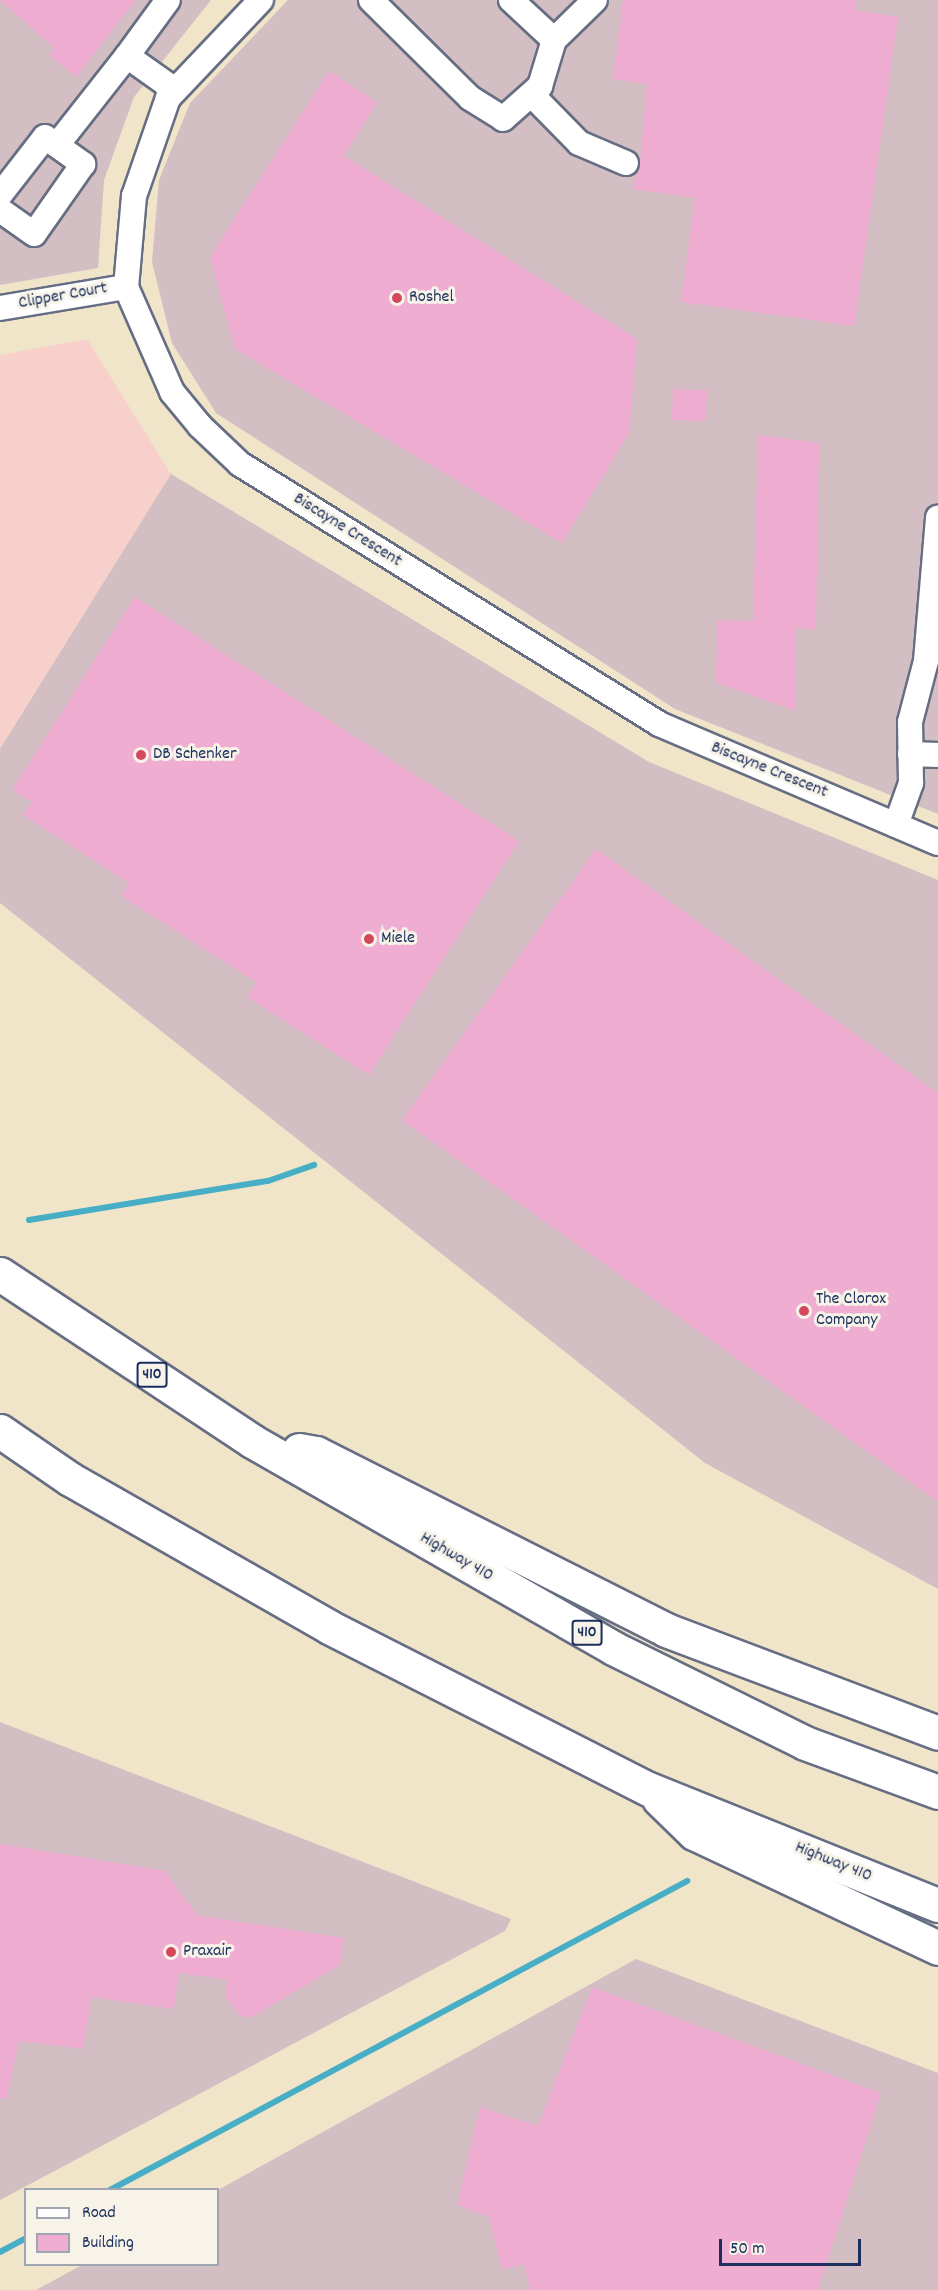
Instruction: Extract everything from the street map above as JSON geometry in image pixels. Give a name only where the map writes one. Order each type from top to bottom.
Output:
[{"type":"highway","name":"Highway 410","points":[[0,1274],[252,1441],[613,1648],[805,1743],[938,1792]]},
{"type":"highway","name":"Highway 410","points":[[0,1431],[70,1479],[329,1627],[649,1789],[938,1905]]},
{"type":"highway","points":[[252,1441],[316,1453],[666,1630],[938,1733]]},
{"type":"highway","points":[[649,1789],[694,1833],[938,1948]]},
{"type":"street","points":[[57,145],[168,0]]},
{"type":"street","points":[[371,0],[488,110],[503,119],[532,95],[554,40],[595,0]]},
{"type":"street","points":[[511,0],[554,40]]},
{"type":"street","name":"Biscayne Crescent","points":[[257,1],[175,90],[147,146],[134,196],[126,287],[172,392],[240,464],[659,724],[938,843]]},
{"type":"street","points":[[127,56],[175,90]]},
{"type":"street","points":[[532,95],[579,142],[627,163]]},
{"type":"street","points":[[0,195],[45,137],[83,164],[34,234],[0,210]]},
{"type":"street","name":"Clipper Court","points":[[0,308],[126,287]]},
{"type":"street","points":[[896,825],[910,783],[910,722],[926,661],[938,517]]},
{"type":"street","points":[[910,754],[938,755]]},
{"type":"shaded area","points":[[0,0],[211,0],[134,97],[104,180],[98,268],[0,285]]},
{"type":"shaded area","points":[[288,0],[938,0],[938,814],[675,709],[216,413],[172,343],[152,262],[159,180],[190,103]]},
{"type":"shaded area","points":[[87,339],[171,474],[0,749],[0,355]]},
{"type":"shaded area","points":[[171,474],[649,762],[938,880],[938,1589],[705,1463],[0,903],[0,749]]},
{"type":"shaded area","points":[[0,1722],[511,1919],[505,1931],[0,2200]]},
{"type":"shaded area","points":[[636,1959],[938,2073],[938,2290],[36,2290],[80,2266],[219,2266],[219,2189]]},
{"type":"building","points":[[0,0],[136,0],[76,77],[49,55],[54,48]]},
{"type":"building","points":[[623,0],[856,0],[854,10],[898,17],[854,326],[681,302],[695,198],[632,189],[640,162],[647,84],[613,79]]},
{"type":"building","name":"Roshel","points":[[329,71],[377,102],[344,156],[637,339],[629,433],[562,543],[235,349],[210,257]]},
{"type":"building","points":[[673,389],[707,390],[706,421],[672,420]]},
{"type":"building","points":[[758,435],[819,443],[816,630],[795,628],[796,711],[716,683],[717,620],[753,621]]},
{"type":"building","points":[[135,597],[519,841],[369,1075],[247,997],[256,982],[121,896],[129,883],[23,815],[32,802],[12,790]]},
{"type":"building","name":"The Clorox Company","points":[[596,849],[938,1093],[938,1502],[402,1120]]},
{"type":"building","name":"Praxair","points":[[0,1844],[165,1871],[197,1915],[344,1938],[340,1965],[250,2018],[239,2015],[225,1997],[227,1980],[179,1973],[174,2009],[91,1997],[83,2049],[19,2041],[6,2099],[0,2098]]},
{"type":"building","points":[[592,1987],[881,2093],[818,2290],[530,2290],[524,2264],[502,2270],[489,2217],[457,2205],[480,2107],[538,2126]]},
{"type":"waterway","points":[[29,1220],[268,1181],[314,1165]]},
{"type":"waterway","points":[[114,2188],[687,1881]]},
{"type":"waterway","points":[[0,2252],[24,2239]]},
{"type":"place","name":"Roshel","points":[[397,298]]},
{"type":"place","name":"DB Schenker","points":[[141,755]]},
{"type":"place","name":"Miele","points":[[369,939]]},
{"type":"place","name":"The Clorox Company","points":[[804,1311]]},
{"type":"place","name":"Praxair","points":[[171,1952]]}]
